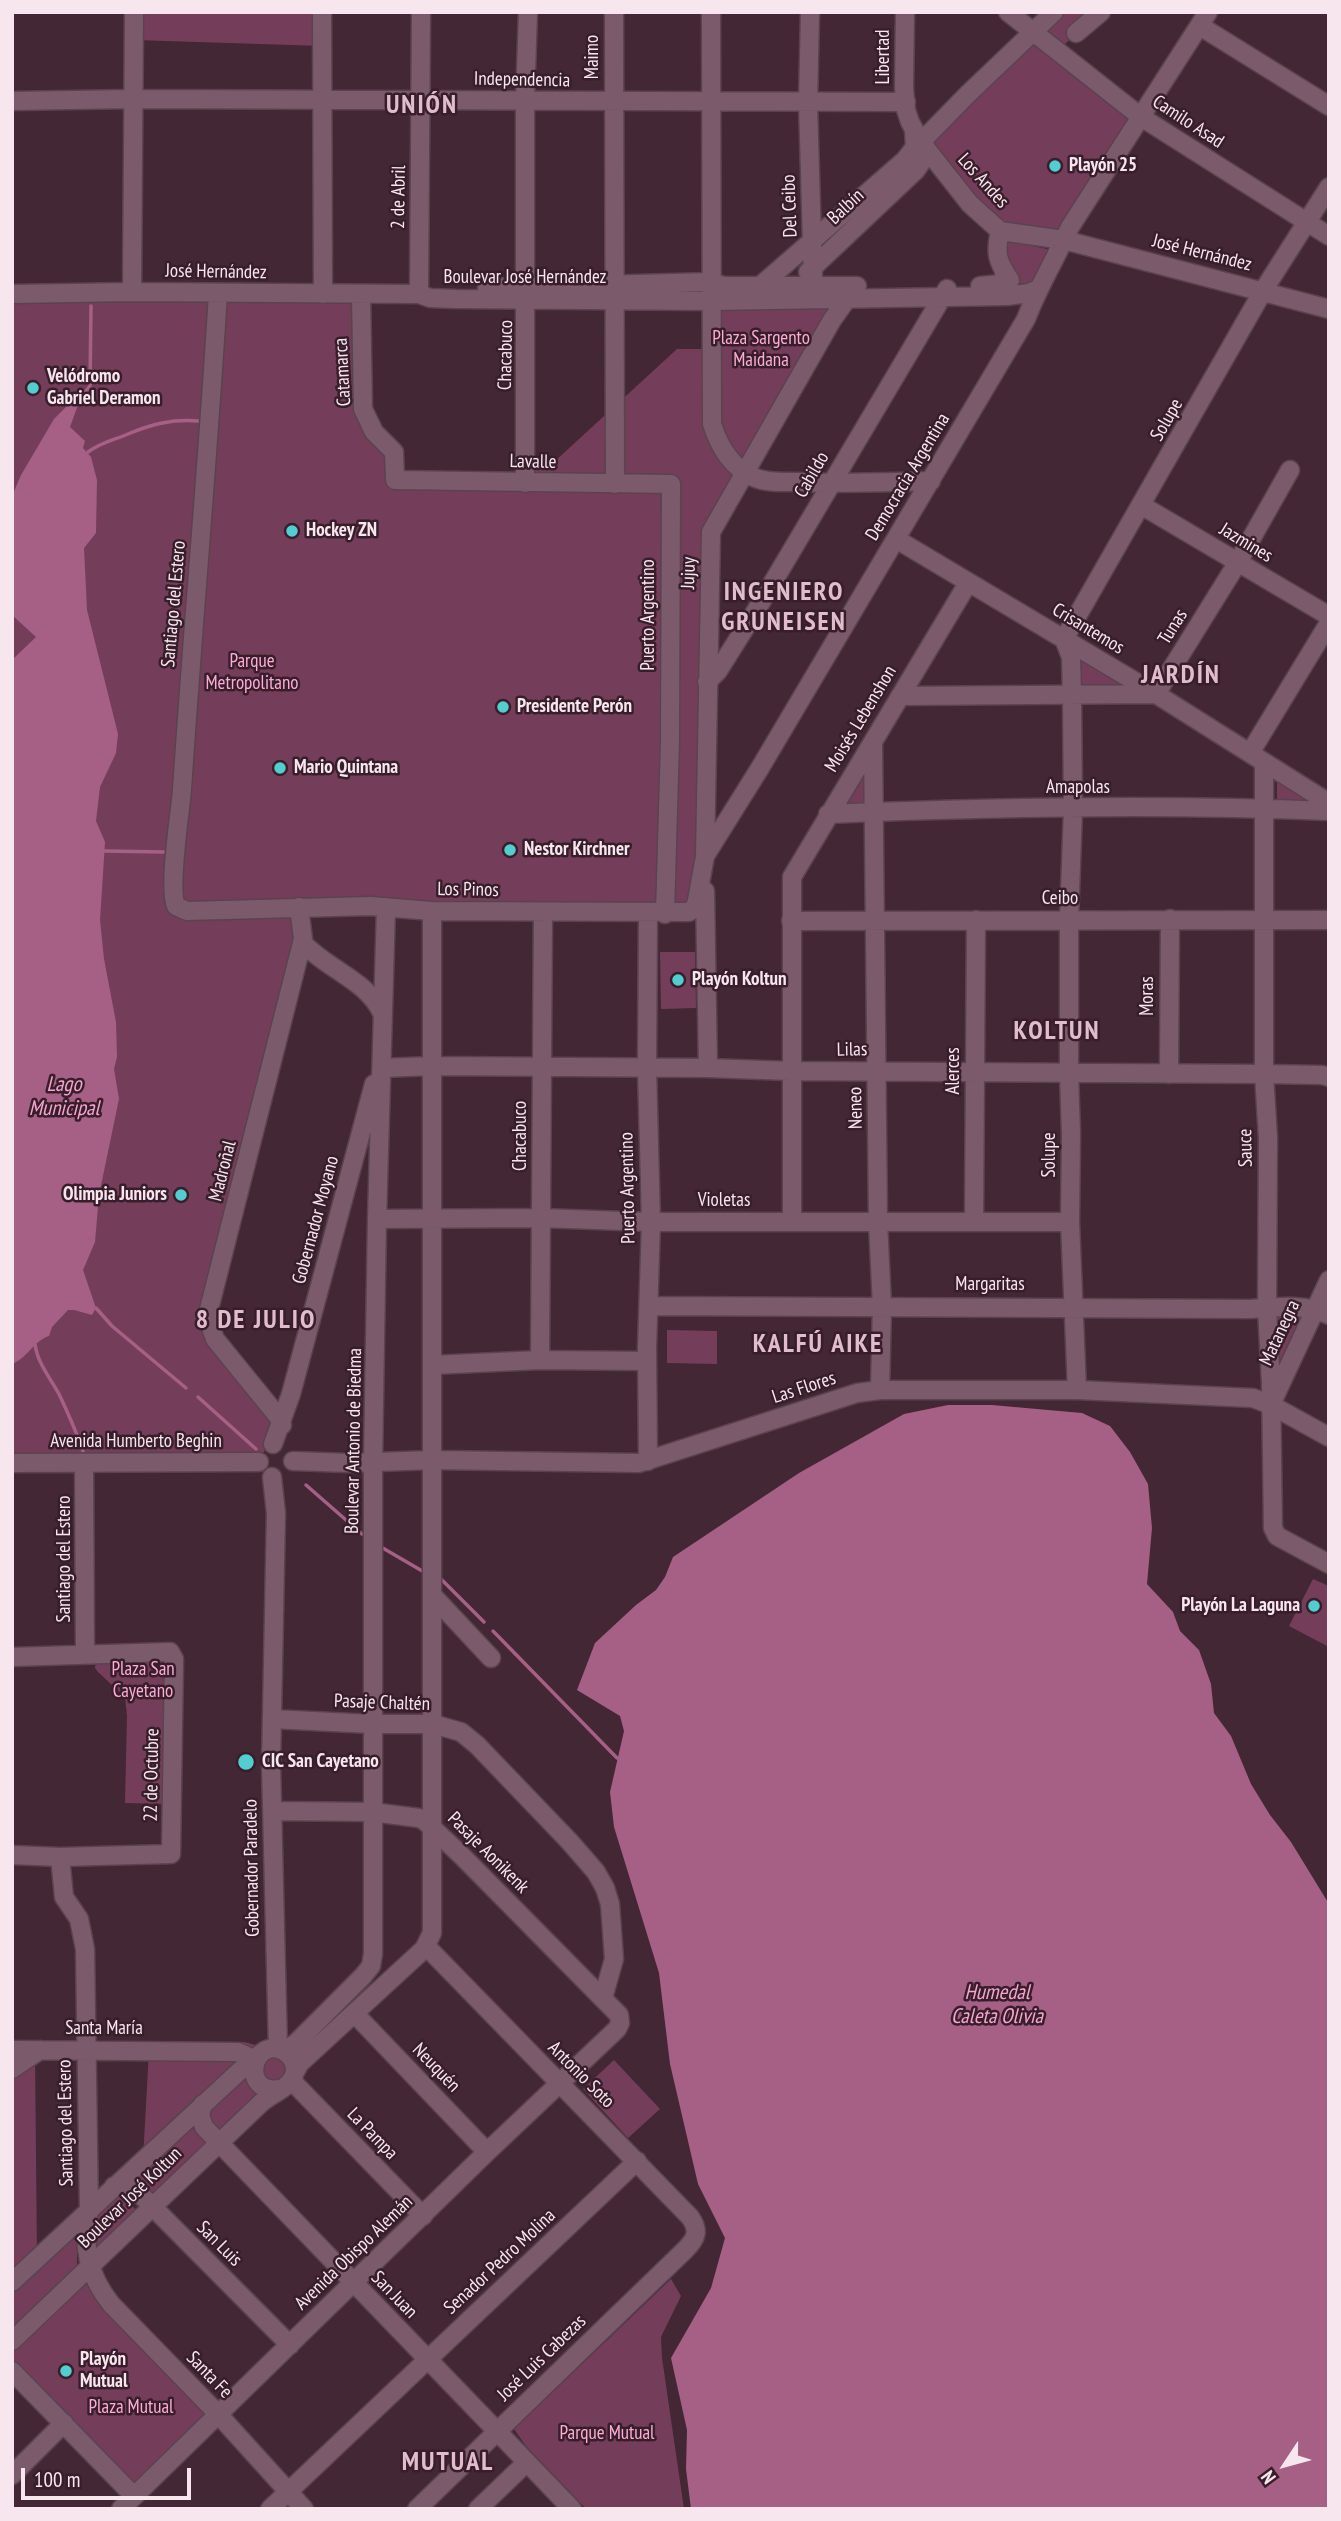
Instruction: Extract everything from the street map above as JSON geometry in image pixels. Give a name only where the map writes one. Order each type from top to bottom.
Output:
[{"type":"street","points":[[132,292],[134,12]]},
{"type":"street","points":[[322,12],[323,294]]},
{"type":"street","name":"2 de Abril","points":[[419,295],[421,12]]},
{"type":"street","name":"Chacabuco","points":[[525,483],[525,101],[528,12]]},
{"type":"street","name":"Maimo","points":[[614,12],[614,102]]},
{"type":"street","points":[[711,12],[712,424],[720,447],[746,473],[767,481],[931,481]]},
{"type":"street","name":"Del Ceibo","points":[[810,12],[808,103],[814,285]]},
{"type":"street","name":"Libertad","points":[[905,12],[906,102]]},
{"type":"street","name":"Camilo Asad","points":[[1007,12],[1141,117],[1329,236]]},
{"type":"street","points":[[927,149],[915,147],[910,165],[930,165],[927,149],[968,94],[1054,12]]},
{"type":"street","points":[[1076,33],[1101,12]]},
{"type":"street","points":[[1204,19],[1329,106]]},
{"type":"street","name":"Democracia Argentina","points":[[705,856],[1026,319],[1038,289],[1070,227],[1204,19]]},
{"type":"street","name":"Independencia","points":[[12,102],[133,99],[906,102]]},
{"type":"street","points":[[614,102],[615,484]]},
{"type":"street","name":"Los Andes","points":[[906,102],[906,110],[927,149],[970,204],[1000,231],[1064,240]]},
{"type":"street","name":"Balbín","points":[[765,293],[813,242],[910,165]]},
{"type":"street","name":"Balbín","points":[[765,293],[782,295],[814,266],[910,165]]},
{"type":"street","name":"Solupe","points":[[1077,1390],[1070,1222],[1069,920],[1073,809],[1072,695],[1071,657],[1064,639],[1263,291],[1329,187]]},
{"type":"street","points":[[1000,231],[996,249],[1004,272],[1020,293],[1026,319]]},
{"type":"street","name":"José Hernández","points":[[1064,240],[1329,309]]},
{"type":"street","name":"Boulevar José Hernández","points":[[945,292],[996,286],[1004,281],[1004,272]]},
{"type":"street","name":"Boulevar José Hernández","points":[[419,295],[428,289],[527,293],[615,292],[711,282],[765,293],[828,298],[852,292]]},
{"type":"street","name":"Boulevar José Hernández","points":[[793,285],[814,285],[852,292],[1029,293],[1038,289]]},
{"type":"street","points":[[814,285],[816,294],[828,298]]},
{"type":"street","name":"José Hernández","points":[[12,294],[132,292],[419,295]]},
{"type":"street","name":"Boulevar José Hernández","points":[[615,292],[712,301],[765,293]]},
{"type":"street","name":"Jujuy","points":[[708,1068],[705,856],[711,532],[832,320],[852,292]]},
{"type":"street","name":"Cabildo","points":[[707,682],[718,671],[744,629],[945,292]]},
{"type":"street","name":"Santiago del Estero","points":[[187,911],[176,906],[172,891],[208,472],[218,293]]},
{"type":"street","name":"Catamarca","points":[[361,294],[363,409],[374,432],[394,452],[395,480]]},
{"type":"street","name":"Tunas","points":[[1156,694],[1238,562],[1290,470]]},
{"type":"street","name":"Lavalle","points":[[395,480],[671,485]]},
{"type":"street","name":"Puerto Argentino","points":[[648,1461],[647,1361],[651,1222],[647,1068],[670,741],[671,485]]},
{"type":"street","name":"Jazmines","points":[[1141,505],[1329,616]]},
{"type":"street","name":"Crisantemos","points":[[896,539],[1156,694],[1329,803]]},
{"type":"street","name":"Moisés Lebenshon","points":[[790,921],[792,877],[968,583]]},
{"type":"street","points":[[1257,757],[1329,623]]},
{"type":"street","points":[[900,696],[1156,694]]},
{"type":"street","name":"Neneo","points":[[873,741],[878,1222],[882,1306],[880,1390]]},
{"type":"street","name":"Sauce","points":[[1257,757],[1265,808],[1264,1074],[1268,1138],[1267,1308],[1274,1533],[1329,1564]]},
{"type":"street","name":"Amapolas","points":[[828,814],[1073,809],[1265,808],[1329,811]]},
{"type":"street","name":"Los Pinos","points":[[187,911],[299,906],[386,907],[432,911],[657,914],[689,912],[695,907],[705,856]]},
{"type":"street","name":"Madroñal","points":[[282,1425],[280,1419],[215,1339],[207,1317],[302,943],[299,906]]},
{"type":"street","name":"Boulevar Antonio de Biedma","points":[[277,2049],[295,2044],[364,1975],[371,1966],[373,1954],[373,1462],[386,907]]},
{"type":"street","points":[[429,1940],[433,1724],[432,911]]},
{"type":"street","name":"Chacabuco","points":[[540,1360],[543,912]]},
{"type":"street","name":"Moras","points":[[1169,1074],[1170,919]]},
{"type":"street","name":"Alerces","points":[[974,1222],[976,920]]},
{"type":"street","name":"Ceibo","points":[[790,921],[1329,920]]},
{"type":"street","points":[[790,921],[792,1222]]},
{"type":"street","points":[[302,943],[370,994],[383,1015]]},
{"type":"street","name":"Lilas","points":[[382,1068],[708,1068],[1327,1075]]},
{"type":"street","name":"Gobernador Moyano","points":[[282,1425],[376,1078],[382,1068]]},
{"type":"street","name":"Violetas","points":[[377,1219],[1070,1222]]},
{"type":"street","name":"Matanegra","points":[[1271,1405],[1322,1311],[1329,1280]]},
{"type":"street","name":"Margaritas","points":[[649,1306],[1267,1308],[1322,1311]]},
{"type":"street","points":[[432,1364],[540,1360],[647,1361]]},
{"type":"street","name":"Las Flores","points":[[373,1462],[648,1461],[857,1393],[880,1390],[1077,1390],[1253,1398],[1329,1437]]},
{"type":"street","points":[[273,1444],[287,1448],[293,1461],[289,1472],[284,1476],[272,1477],[263,1472],[259,1462],[261,1452],[273,1444],[282,1425]]},
{"type":"street","points":[[293,1461],[373,1462]]},
{"type":"street","name":"Avenida Humberto Beghin","points":[[12,1463],[259,1462]]},
{"type":"street","name":"Santiago del Estero","points":[[85,1464],[85,1654]]},
{"type":"street","name":"Gobernador Paradelo","points":[[272,1477],[276,1513],[272,1811],[277,2049]]},
{"type":"street","points":[[432,1595],[491,1658]]},
{"type":"street","name":"22 de Octubre","points":[[60,1857],[171,1854],[174,1771],[173,1655],[170,1652],[85,1654]]},
{"type":"street","points":[[12,1657],[85,1654]]},
{"type":"street","name":"Pasaje Chaltén","points":[[272,1719],[433,1724],[461,1732],[477,1745],[570,1842],[596,1872],[605,1888],[610,1904],[614,1959],[603,1998]]},
{"type":"street","name":"Pasaje Aonikenk","points":[[272,1811],[372,1812],[419,1818],[431,1826],[619,2015],[620,2023],[617,2029]]},
{"type":"street","points":[[12,1856],[60,1857]]},
{"type":"street","name":"Santiago del Estero","points":[[60,1857],[64,1897],[79,1919],[85,1949],[89,2209],[86,2223],[89,2267]]},
{"type":"street","name":"Boulevar José Koltun","points":[[12,2341],[261,2103],[289,2081],[303,2061],[355,2014],[429,1940]]},
{"type":"street","name":"Antonio Soto","points":[[429,1940],[558,2083],[693,2220],[696,2227],[695,2239]]},
{"type":"street","name":"Neuquén","points":[[355,2014],[487,2152]]},
{"type":"street","name":"Avenida Obispo Alemán","points":[[128,2503],[558,2083],[617,2029]]},
{"type":"street","name":"Santa María","points":[[195,2050],[204,2046],[244,2042],[277,2049]]},
{"type":"street","points":[[277,2049],[292,2059],[289,2081],[267,2089],[261,2086],[254,2075],[255,2062],[265,2051],[277,2049]]},
{"type":"street","name":"Santa María","points":[[12,2050],[238,2052],[255,2062]]},
{"type":"street","points":[[12,2069],[40,2050]]},
{"type":"street","name":"Boulevar José Koltun","points":[[12,2282],[203,2104],[244,2067],[255,2062]]},
{"type":"street","name":"La Pampa","points":[[289,2081],[423,2216]]},
{"type":"street","name":"San Juan","points":[[203,2104],[200,2111],[201,2121],[219,2143],[572,2509]]},
{"type":"street","name":"Senador Pedro Molina","points":[[270,2509],[637,2161]]},
{"type":"street","name":"San Luis","points":[[114,2186],[130,2185],[289,2345]]},
{"type":"street","name":"José Luis Cabezas","points":[[417,2509],[695,2239]]},
{"type":"street","name":"Santa Fe","points":[[89,2267],[97,2287],[111,2304],[218,2414],[304,2509]]},
{"type":"street","points":[[12,2371],[64,2423],[128,2503]]},
{"type":"street","points":[[12,2475],[64,2423]]},
{"type":"street","points":[[478,2509],[527,2462]]},
{"type":"green space","points":[[134,12],[322,12],[323,46],[135,40]]},
{"type":"green space","points":[[1054,12],[1101,12],[1057,51],[1141,117],[1064,240],[1000,231],[921,142]]},
{"type":"green space","points":[[1005,240],[1047,249],[1052,257],[1036,282],[1020,284],[1011,273],[1005,259]]},
{"type":"green space","name":"Parque Metropolitano","points":[[12,294],[361,294],[363,409],[394,452],[395,480],[525,483],[526,464],[554,462],[677,349],[713,349],[712,301],[848,298],[711,532],[695,907],[299,907],[303,939],[207,1317],[280,1419],[260,1457],[12,1463]]},
{"type":"green space","points":[[1073,650],[1137,690],[1078,692]]},
{"type":"green space","points":[[868,758],[868,804],[839,805]]},
{"type":"green space","points":[[1277,778],[1317,804],[1277,803]]},
{"type":"green space","name":"Playón Koltun","points":[[660,952],[695,952],[696,1008],[661,1009]]},
{"type":"green space","points":[[1271,1316],[1308,1316],[1275,1391]]},
{"type":"green space","points":[[667,1330],[717,1331],[717,1364],[667,1363]]},
{"type":"green space","name":"Playón La Laguna","points":[[1313,1579],[1329,1586],[1329,1647],[1289,1626]]},
{"type":"green space","name":"Plaza San Cayetano","points":[[96,1658],[161,1658],[167,1675],[165,1804],[125,1803],[125,1697],[95,1668]]},
{"type":"green space","points":[[244,2042],[271,2049],[143,2159],[149,2051]]},
{"type":"green space","points":[[35,2053],[37,2259],[12,2282],[12,2069]]},
{"type":"green space","points":[[272,2055],[287,2062],[285,2080],[266,2081],[260,2066]]},
{"type":"green space","points":[[614,2060],[660,2109],[628,2138],[583,2089]]},
{"type":"green space","points":[[242,2077],[261,2094],[223,2130],[219,2129],[212,2123],[207,2111]]},
{"type":"green space","points":[[189,2127],[200,2134],[206,2146],[154,2195],[148,2195],[138,2186],[134,2176]]},
{"type":"green space","points":[[118,2191],[137,2211],[96,2249],[91,2217]]},
{"type":"green space","points":[[77,2232],[77,2268],[12,2328],[12,2292]]},
{"type":"green space","name":"Plaza Mutual","points":[[89,2267],[218,2414],[134,2496],[12,2371],[12,2341]]},
{"type":"green space","name":"Parque Mutual","points":[[671,2279],[681,2296],[661,2337],[662,2358],[684,2509],[586,2509],[525,2445],[514,2429]]},
{"type":"water","name":"Lago Municipal","points":[[82,396],[83,400],[78,405],[70,427],[85,441],[83,448],[91,457],[97,480],[96,533],[84,548],[87,610],[118,734],[116,753],[100,787],[96,821],[105,842],[100,920],[116,1022],[117,1057],[114,1069],[119,1099],[99,1195],[95,1242],[83,1270],[96,1308],[92,1315],[68,1310],[52,1327],[49,1336],[12,1364],[12,660],[36,637],[12,615],[12,496],[21,475],[54,419],[70,403]]},
{"type":"water","name":"Humedal Caleta Olivia","points":[[948,1405],[992,1405],[1082,1413],[1110,1426],[1130,1452],[1148,1484],[1152,1528],[1147,1584],[1173,1612],[1180,1631],[1199,1650],[1211,1684],[1214,1713],[1231,1736],[1251,1784],[1329,1904],[1329,2509],[691,2509],[686,2469],[687,2430],[671,2358],[711,2288],[725,2238],[698,2184],[670,2064],[659,1973],[614,1827],[610,1792],[624,1731],[620,1716],[577,1690],[595,1643],[656,1590],[673,1557],[799,1473],[904,1414]]},
{"type":"waterway","points":[[82,396],[90,386],[91,306]]},
{"type":"waterway","points":[[88,452],[102,444],[154,425],[198,421]]},
{"type":"waterway","points":[[104,851],[164,852]]},
{"type":"waterway","points":[[96,1308],[112,1326],[186,1388]]},
{"type":"waterway","points":[[35,1344],[41,1364],[59,1394],[83,1451]]},
{"type":"waterway","points":[[198,1397],[256,1449]]},
{"type":"waterway","points":[[306,1485],[362,1534]]},
{"type":"waterway","points":[[381,1547],[424,1572]]},
{"type":"waterway","points":[[439,1577],[484,1622]]},
{"type":"waterway","points":[[493,1631],[617,1758]]},
{"type":"place","name":"Playón 25","points":[[1055,166]]},
{"type":"place","name":"Velódromo Gabriel Deramon","points":[[33,388]]},
{"type":"place","name":"Hockey ZN","points":[[292,531]]},
{"type":"place","name":"Presidente Perón","points":[[503,707]]},
{"type":"place","name":"Mario Quintana","points":[[280,768]]},
{"type":"place","name":"Nestor Kirchner","points":[[510,850]]},
{"type":"place","name":"Playón Koltun","points":[[678,980]]},
{"type":"place","name":"Olimpia Juniors","points":[[181,1195]]},
{"type":"place","name":"Playón La Laguna","points":[[1314,1606]]},
{"type":"place","name":"CIC San Cayetano","points":[[246,1762]]},
{"type":"place","name":"Playón Mutual","points":[[66,2371]]},
{"type":"district","name":"UNIÓN","points":[[422,106]]},
{"type":"district","name":"INGENIERO GRUNEISEN","points":[[784,608]]},
{"type":"district","name":"JARDÍN","points":[[1181,676]]},
{"type":"district","name":"KOLTUN","points":[[1057,1032]]},
{"type":"district","name":"8 DE JULIO","points":[[256,1321]]},
{"type":"district","name":"KALFÚ AIKE","points":[[818,1345]]},
{"type":"district","name":"MUTUAL","points":[[448,2463]]},
{"type":"park label","name":"Plaza Sargento Maidana","points":[[761,350]]}]
